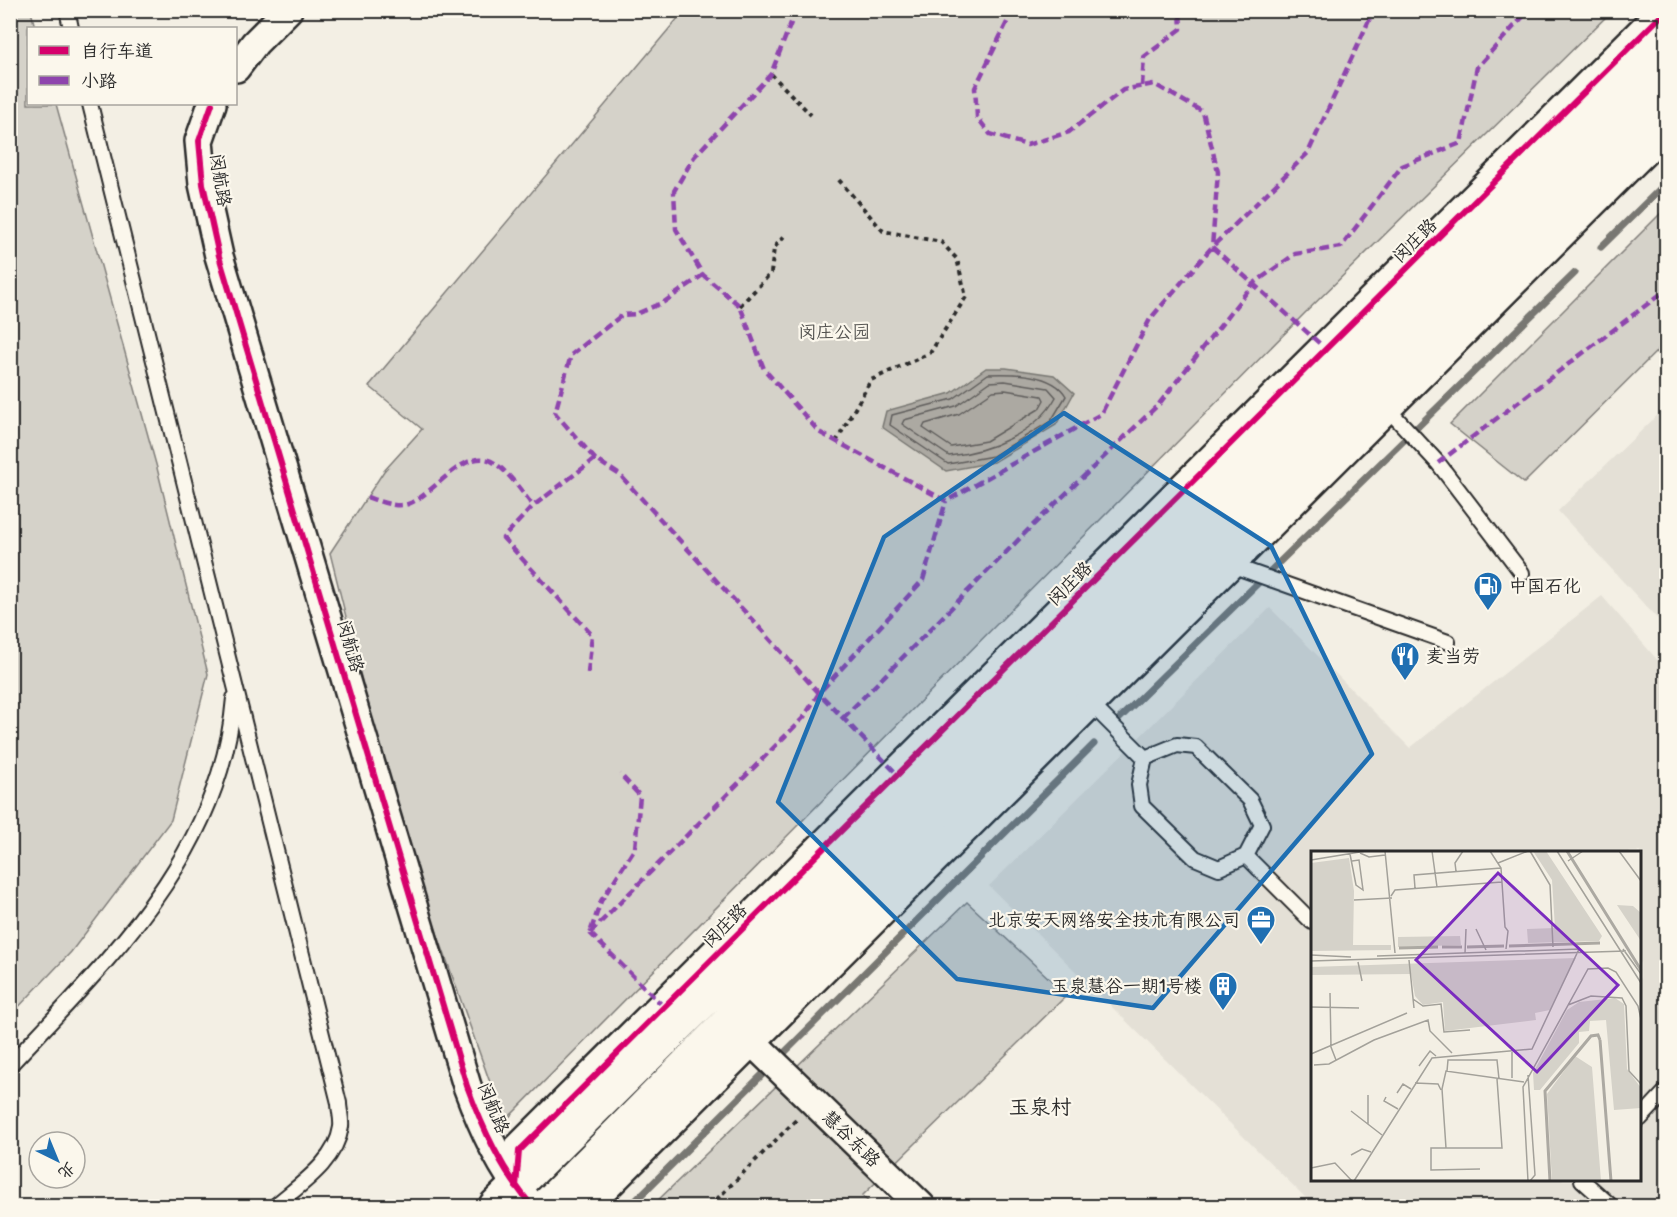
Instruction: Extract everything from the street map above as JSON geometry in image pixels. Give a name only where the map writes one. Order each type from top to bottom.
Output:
[{"type":"main road","name":"闵庄路","points":[[583,1206],[766,1056],[1089,702],[1241,568],[1364,387],[1666,11]]},
{"type":"main road","name":"闵庄路","points":[[1364,387],[1666,47]]},
{"type":"main road","name":"闵庄路","points":[[546,1206],[1666,83]]},
{"type":"main road","name":"闵庄路","points":[[514,1200],[1364,387],[1666,126]]},
{"type":"street","points":[[237,67],[255,43],[288,10]]},
{"type":"street","name":"闵航路","points":[[212,105],[200,141],[203,184],[219,256],[467,1086],[514,1200]]},
{"type":"street","name":"慧谷东路","points":[[766,1056],[921,1206]]},
{"type":"lane","points":[[67,10],[71,27]]},
{"type":"lane","points":[[90,105],[339,1102],[341,1126],[333,1150],[317,1169],[275,1206]]},
{"type":"lane","points":[[1364,387],[1437,463],[1522,573]]},
{"type":"lane","points":[[1241,568],[1448,642]]},
{"type":"lane","points":[[10,1065],[127,939],[159,897],[188,851],[210,802],[224,757],[235,687]]},
{"type":"lane","points":[[1089,702],[1145,758]]},
{"type":"lane","points":[[1177,745],[1196,747],[1250,800],[1262,825],[1246,856],[1219,868],[1195,858],[1142,806],[1139,785],[1145,758],[1177,745]]},
{"type":"lane","points":[[1246,856],[1311,921]]},
{"type":"lane","points":[[1641,1118],[1666,1090]]},
{"type":"lane","points":[[1583,1181],[1611,1206]]},
{"type":"path","points":[[771,74],[810,116]]},
{"type":"path","points":[[836,442],[871,380],[930,353],[966,297],[957,259],[941,242],[883,231],[838,179]]},
{"type":"path","points":[[740,306],[771,273],[774,248],[785,235]]},
{"type":"path","points":[[1666,646],[1660,652],[1666,659]]},
{"type":"path","points":[[710,1206],[814,1102]]},
{"type":"highlighted area","points":[[1064,413],[1271,546],[1372,754],[1153,1008],[957,979],[778,802],[884,537]]},
{"type":"shaded area","points":[[1666,407],[1666,628],[1558,511]]},
{"type":"shaded area","points":[[1602,596],[1666,670],[1666,1206],[1314,1206],[989,886],[1270,608],[1410,748]]},
{"type":"green space","points":[[10,11],[31,11],[35,27],[27,27],[27,105],[56,105],[157,468],[208,674],[171,820],[71,952],[11,1015]]},
{"type":"green space","name":"闵庄公园","points":[[684,11],[1612,11],[1304,314],[504,1122],[396,817],[330,553],[384,471],[422,429],[369,386]]},
{"type":"green space","points":[[1666,208],[1666,342],[1524,483],[1450,424]]},
{"type":"green space","points":[[967,902],[1067,995],[862,1196],[873,1206],[652,1206]]},
{"type":"water","points":[[986,368],[1006,368],[1054,375],[1074,393],[1056,425],[994,462],[946,471],[882,427],[886,411],[951,393]]},
{"type":"waterway","points":[[1601,247],[1666,183]]},
{"type":"waterway","points":[[1120,718],[1575,273]]},
{"type":"waterway","points":[[777,1060],[1094,744]]},
{"type":"waterway","points":[[630,1206],[769,1068]]},
{"type":"marked path","points":[[796,10],[771,74],[694,157],[674,191],[676,229],[703,275],[740,306],[764,369],[819,432],[946,501],[1101,414],[1150,319],[1212,247],[1308,153],[1371,16],[1376,10]]},
{"type":"marked path","points":[[1013,10],[975,88],[977,117],[990,134],[1027,145],[1069,132],[1123,90],[1154,84],[1203,112],[1218,172],[1212,247]]},
{"type":"marked path","points":[[1142,86],[1144,57],[1181,29],[1180,10]]},
{"type":"marked path","points":[[843,718],[1031,527],[1159,404],[1253,284],[1295,254],[1341,247],[1402,166],[1461,143],[1477,67],[1529,10]]},
{"type":"marked path","points":[[1212,247],[1327,350]]},
{"type":"marked path","points":[[595,459],[555,413],[571,355],[622,315],[636,314],[664,302],[703,275]]},
{"type":"marked path","points":[[1438,463],[1666,290]]},
{"type":"marked path","points":[[367,497],[392,505],[408,504],[429,491],[451,472],[474,460],[485,459],[496,464],[506,473],[533,506]]},
{"type":"marked path","points":[[588,673],[592,635],[503,538],[533,506],[595,459],[620,475],[819,693],[923,580],[946,501]]},
{"type":"marked path","points":[[590,933],[804,717],[819,693],[898,775]]},
{"type":"marked path","points":[[591,930],[601,901],[635,848],[640,796],[620,774]]},
{"type":"marked path","points":[[590,933],[664,1007]]},
{"type":"cycle path","points":[[516,1187],[519,1151],[1666,11]]},
{"type":"cycle path","points":[[212,105],[199,141],[203,184],[219,256],[467,1086],[494,1149],[511,1179],[532,1206]]},
{"type":"place","name":"中国石化","points":[[1488,612]]},
{"type":"place","name":"麦当劳","points":[[1405,682]]},
{"type":"place","name":"北京安天网络安全技术有限公司","points":[[1261,946]]},
{"type":"place","name":"玉泉慧谷一期1号楼","points":[[1223,1012]]},
{"type":"district","name":"玉泉村","points":[[1040,1107]]}]
